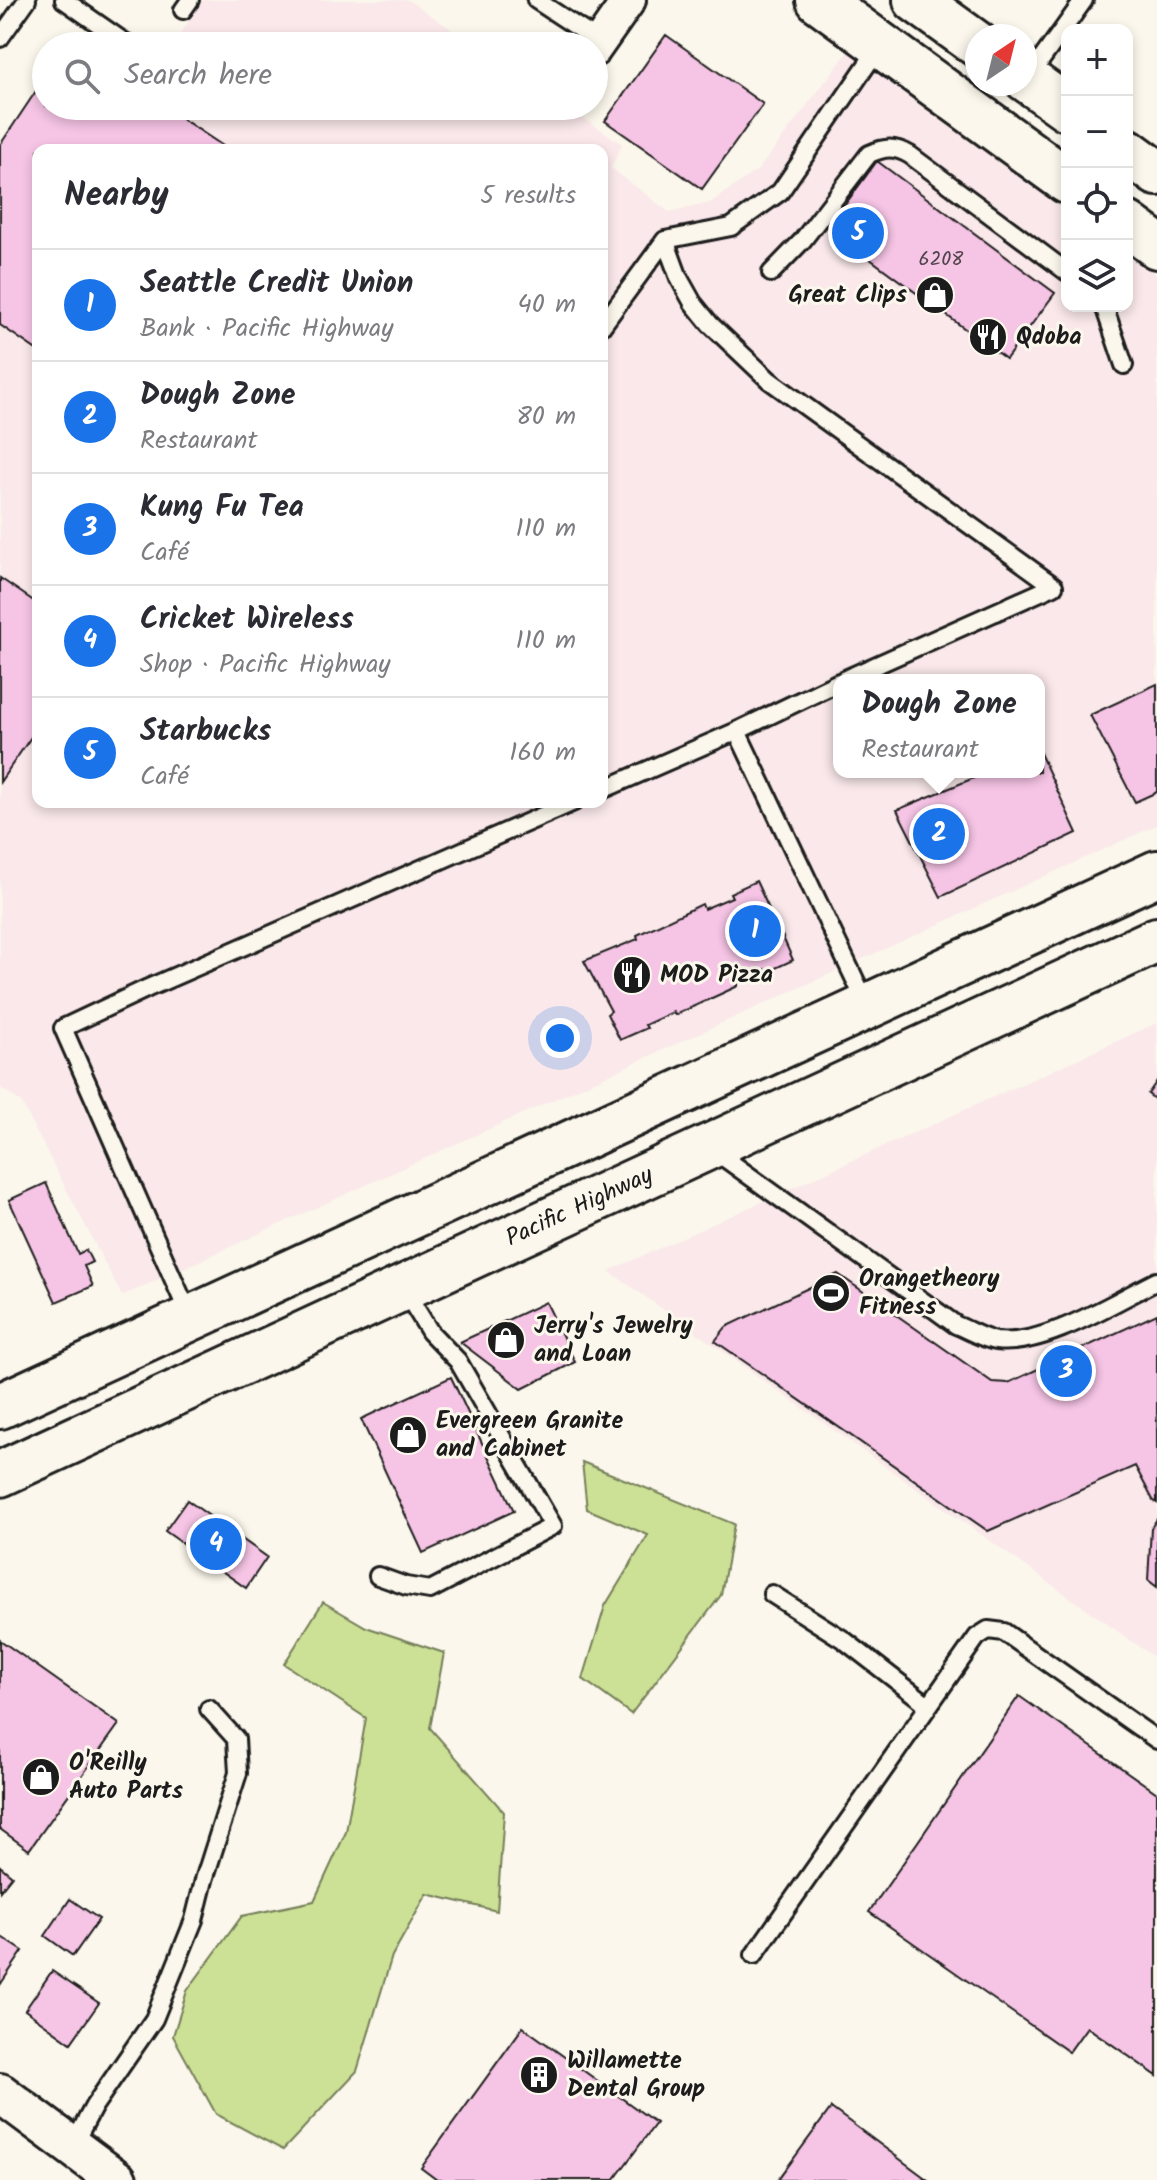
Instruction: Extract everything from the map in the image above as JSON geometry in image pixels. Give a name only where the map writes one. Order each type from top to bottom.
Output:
[{"type":"main road","points":[[819,0],[1061,177]]},
{"type":"main road","points":[[881,45],[893,35],[946,22]]},
{"type":"main road","points":[[1037,87],[1061,104]]},
{"type":"main road","points":[[1133,155],[1157,173]]},
{"type":"main road","points":[[1133,228],[1157,246]]},
{"type":"main road","points":[[0,1406],[1157,873]]},
{"type":"main road","name":"Pacific Highway","points":[[0,1474],[1157,940]]},
{"type":"street","points":[[607,32],[629,0]]},
{"type":"street","points":[[0,2093],[117,2180]]},
{"type":"lane","points":[[0,38],[27,0]]},
{"type":"lane","points":[[64,0],[110,32]]},
{"type":"lane","points":[[536,0],[578,32]]},
{"type":"lane","points":[[1037,64],[1084,0]]},
{"type":"lane","points":[[608,318],[665,240],[731,227],[780,192],[881,45]]},
{"type":"lane","points":[[771,273],[802,241],[869,154],[885,147],[910,155],[1061,268]]},
{"type":"lane","points":[[665,240],[679,278],[693,303],[710,324],[769,380],[1054,586],[857,674]]},
{"type":"lane","points":[[1106,312],[1124,365]]},
{"type":"lane","points":[[608,787],[833,685]]},
{"type":"lane","points":[[737,731],[868,1006]]},
{"type":"lane","points":[[191,1318],[63,1028],[560,808]]},
{"type":"lane","points":[[709,1146],[956,1325],[993,1341],[1021,1342],[1053,1332],[1157,1281]]},
{"type":"lane","points":[[378,1576],[430,1590],[553,1526],[458,1361],[430,1332],[403,1288]]},
{"type":"lane","points":[[772,1594],[844,1640],[928,1705]]},
{"type":"lane","points":[[754,1955],[928,1705],[977,1637],[988,1630],[1004,1632],[1157,1740]]},
{"type":"lane","points":[[72,2147],[94,2106],[154,2019],[194,1920],[238,1773],[236,1739],[209,1709]]},
{"type":"shaded area","points":[[203,0],[408,0],[455,32],[181,32]]},
{"type":"shaded area","points":[[850,49],[1061,202],[1061,312],[1133,312],[1133,258],[1157,276],[1157,825],[122,1296],[21,1102],[0,1087],[0,295],[32,249],[32,808],[608,808],[608,144],[104,144],[120,120],[586,120],[622,144],[611,168],[669,212],[710,203],[759,169]]},
{"type":"shaded area","points":[[1157,1023],[1157,1659],[609,1271]]},
{"type":"green space","points":[[582,1462],[734,1524],[721,1595],[631,1714],[583,1679],[605,1606],[648,1535],[587,1509]]},
{"type":"green space","points":[[323,1602],[366,1627],[444,1653],[430,1728],[504,1812],[497,1911],[427,1894],[392,1956],[357,2071],[283,2150],[216,2114],[173,2036],[187,1991],[242,1916],[314,1901],[346,1832],[366,1718],[284,1664]]},
{"type":"building","points":[[666,35],[763,104],[702,189],[605,121]]},
{"type":"building","points":[[32,97],[32,120],[184,120],[220,144],[32,144],[32,347],[0,325],[0,145]]},
{"type":"building","points":[[877,161],[1055,293],[1006,359],[828,228]]},
{"type":"building","points":[[0,578],[32,600],[32,736],[0,782]]},
{"type":"building","points":[[1157,684],[1157,792],[1135,802],[1090,715]]},
{"type":"building","points":[[1045,764],[1077,833],[941,897],[897,810],[974,778],[1045,778]]},
{"type":"building","points":[[756,881],[769,909],[766,911],[777,934],[781,933],[793,960],[738,981],[738,986],[675,1015],[673,1012],[620,1040],[607,1014],[611,1011],[584,961],[638,939],[637,935],[702,904],[704,909],[732,897],[730,893]]},
{"type":"building","points":[[1157,1081],[1157,1101],[1148,1094]]},
{"type":"building","points":[[46,1183],[78,1254],[86,1250],[92,1262],[84,1266],[93,1286],[56,1302],[9,1200]]},
{"type":"building","points":[[838,1274],[992,1382],[1008,1383],[1157,1314],[1157,1503],[1135,1466],[988,1531],[715,1341],[726,1327]]},
{"type":"building","points":[[546,1302],[575,1362],[522,1389],[460,1342]]},
{"type":"building","points":[[451,1377],[514,1511],[423,1553],[361,1419]]},
{"type":"building","points":[[187,1500],[267,1557],[246,1588],[165,1531]]},
{"type":"building","points":[[1157,1519],[1157,1587],[1148,1580],[1151,1528]]},
{"type":"building","name":"O'Reilly Auto Parts","points":[[0,1640],[119,1724],[29,1850],[0,1829]]},
{"type":"building","points":[[1019,1696],[1157,1793],[1157,2076],[1087,2027],[1069,2052],[869,1912]]},
{"type":"building","points":[[0,1866],[12,1876],[0,1891]]},
{"type":"building","points":[[70,1899],[99,1919],[73,1956],[45,1936]]},
{"type":"building","points":[[0,1936],[23,1951],[0,1985]]},
{"type":"building","points":[[52,1971],[99,2003],[71,2043],[25,2010]]},
{"type":"building","name":"Willamette Dental Group","points":[[523,2027],[656,2123],[614,2180],[437,2180],[421,2168]]},
{"type":"building","points":[[831,2108],[928,2180],[778,2180]]},
{"type":"place","name":"Starbucks","points":[[858,233]]},
{"type":"place","name":"Great Clips","points":[[935,295]]},
{"type":"place","name":"Qdoba","points":[[988,337]]},
{"type":"place","name":"Dough Zone","points":[[939,834]]},
{"type":"place","name":"Seattle Credit Union","points":[[755,931]]},
{"type":"place","name":"MOD Pizza","points":[[632,975]]},
{"type":"place","name":"Orangetheory Fitness","points":[[831,1293]]},
{"type":"place","name":"Jerry's Jewelry and Loan","points":[[506,1340]]},
{"type":"place","name":"Kung Fu Tea","points":[[1066,1371]]},
{"type":"place","name":"Evergreen Granite and Cabinet","points":[[408,1435]]},
{"type":"place","name":"Cricket Wireless","points":[[216,1544]]},
{"type":"place","name":"O'Reilly Auto Parts","points":[[41,1777]]},
{"type":"place","name":"Willamette Dental Group","points":[[539,2075]]}]
